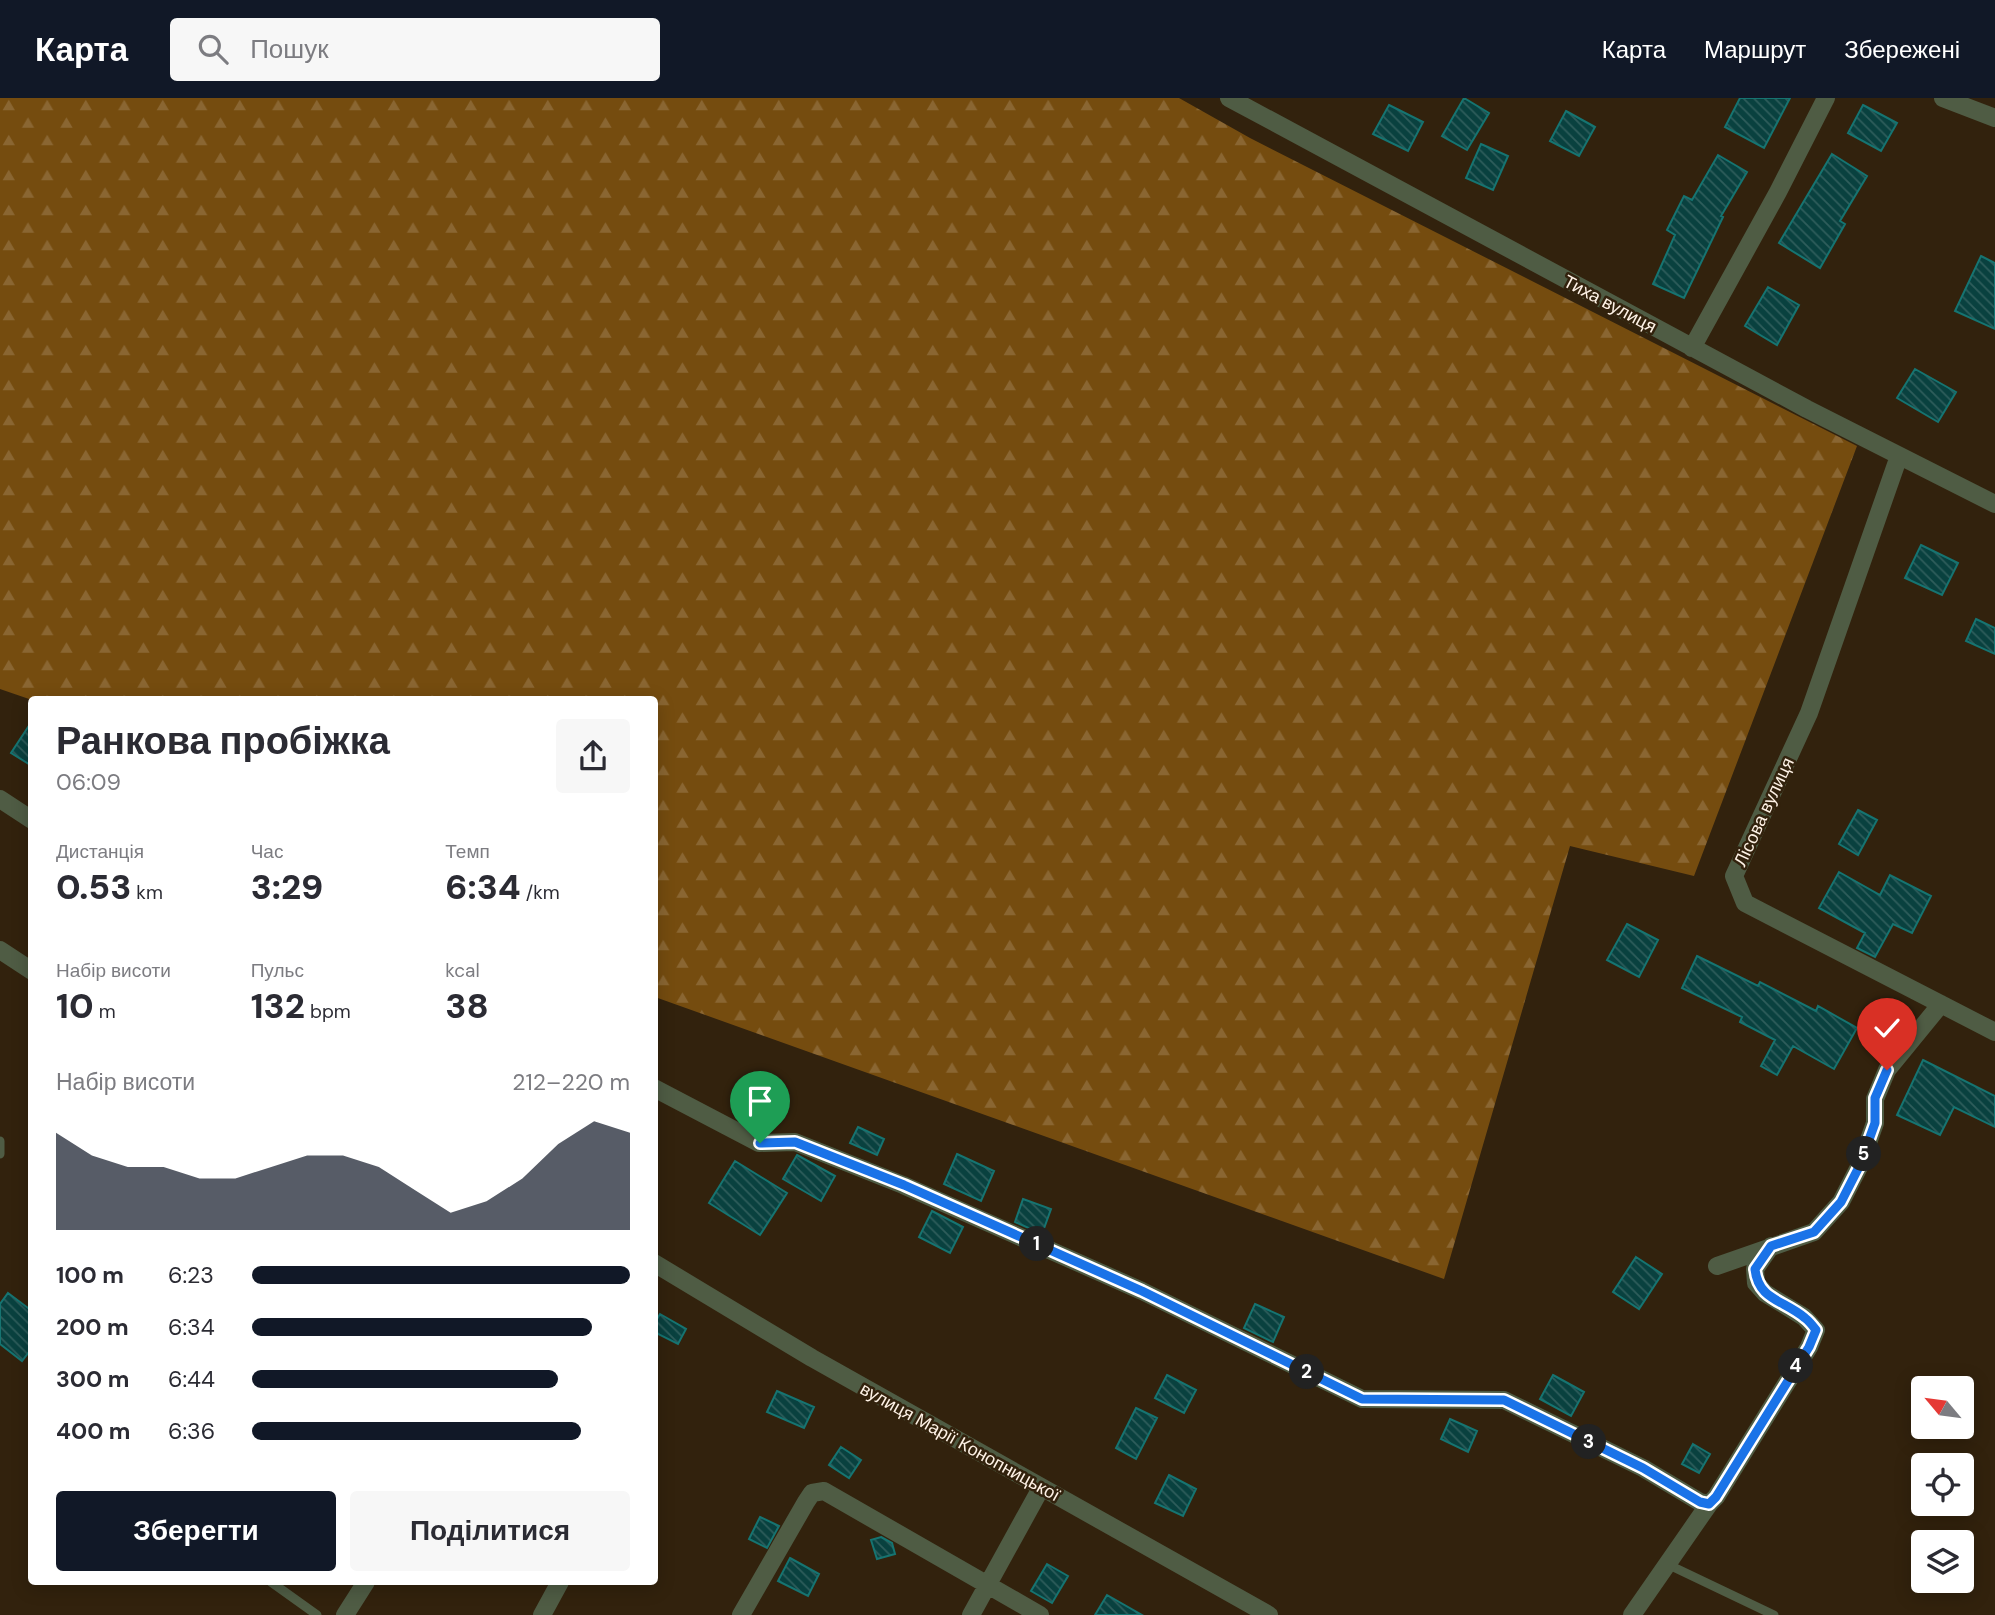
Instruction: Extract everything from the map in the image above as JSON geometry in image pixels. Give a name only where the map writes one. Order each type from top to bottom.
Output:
[{"type":"street","name":"Тиха вулиця","points":[[1228,98],[1692,348],[1995,504]]},
{"type":"street","points":[[1692,348],[1778,192],[1826,98]]},
{"type":"street","points":[[1943,98],[1995,118]]},
{"type":"street","name":"Лісова вулиця","points":[[1899,456],[1809,713],[1734,876],[1745,903],[1995,1032]]},
{"type":"street","points":[[0,799],[28,817]]},
{"type":"street","points":[[0,950],[28,968]]},
{"type":"street","points":[[1717,1266],[1814,1232],[1841,1202],[1860,1165],[1875,1123],[1875,1098],[1887,1070],[1941,1004]]},
{"type":"street","points":[[658,1090],[760,1143],[795,1142],[929,1196],[1142,1291],[1362,1399],[1504,1400],[1643,1468],[1700,1502],[1709,1504]]},
{"type":"street","points":[[1632,1615],[1716,1497],[1816,1330],[1804,1317],[1765,1293],[1756,1283],[1755,1269],[1771,1246]]},
{"type":"street","name":"вулиця Марії Конопницької","points":[[658,1264],[811,1358],[1269,1615]]},
{"type":"street","points":[[971,1615],[1041,1488]]},
{"type":"street","points":[[741,1615],[806,1502],[813,1493],[824,1490],[1040,1615]]},
{"type":"street","points":[[345,1615],[364,1585]]},
{"type":"street","points":[[542,1615],[558,1585]]},
{"type":"lane","points":[[0,1141],[0,1154]]},
{"type":"lane","points":[[1667,1564],[1774,1615]]},
{"type":"lane","points":[[275,1585],[317,1615]]},
{"type":"green space","points":[[0,98],[1179,98],[1250,138],[1857,446],[1694,876],[1570,846],[1444,1279],[658,998],[658,696],[28,696],[28,699],[0,689]]},
{"type":"building","points":[[1464,98],[1489,113],[1467,150],[1442,136]]},
{"type":"building","points":[[1740,98],[1790,98],[1764,148],[1725,127]]},
{"type":"building","points":[[1389,105],[1423,122],[1408,151],[1373,134]]},
{"type":"building","points":[[1863,105],[1897,123],[1881,151],[1848,133]]},
{"type":"building","points":[[1566,111],[1595,127],[1579,156],[1550,141]]},
{"type":"building","points":[[1481,144],[1508,156],[1493,190],[1466,178]]},
{"type":"building","points":[[1832,154],[1867,176],[1840,221],[1845,224],[1820,268],[1779,243]]},
{"type":"building","points":[[1718,155],[1747,172],[1721,216],[1723,217],[1684,298],[1653,284],[1675,235],[1667,230],[1684,196],[1692,200]]},
{"type":"building","points":[[1981,256],[1995,263],[1995,329],[1955,311]]},
{"type":"building","points":[[1768,287],[1799,305],[1777,345],[1745,326]]},
{"type":"building","points":[[1915,369],[1956,392],[1938,422],[1897,398]]},
{"type":"building","points":[[1921,545],[1958,563],[1942,595],[1905,578]]},
{"type":"building","points":[[1976,619],[1995,628],[1995,654],[1966,641]]},
{"type":"building","points":[[28,727],[28,764],[11,753]]},
{"type":"building","points":[[1858,810],[1877,820],[1858,855],[1839,844]]},
{"type":"building","points":[[1839,872],[1880,895],[1890,875],[1931,896],[1912,933],[1893,924],[1875,957],[1857,948],[1865,933],[1819,908]]},
{"type":"building","points":[[1627,924],[1658,940],[1639,977],[1607,960]]},
{"type":"building","points":[[1697,956],[1758,986],[1760,982],[1816,1011],[1818,1006],[1857,1028],[1834,1069],[1793,1046],[1777,1075],[1761,1066],[1775,1040],[1740,1022],[1742,1017],[1682,988]]},
{"type":"building","points":[[1923,1060],[1995,1096],[1995,1127],[1954,1107],[1940,1135],[1897,1115]]},
{"type":"building","points":[[858,1127],[884,1139],[877,1155],[850,1143]]},
{"type":"building","points":[[957,1154],[994,1171],[981,1201],[944,1184]]},
{"type":"building","points":[[797,1155],[835,1176],[821,1201],[783,1179]]},
{"type":"building","points":[[735,1161],[787,1193],[760,1235],[709,1203]]},
{"type":"building","points":[[1023,1199],[1051,1209],[1042,1234],[1015,1222]]},
{"type":"building","points":[[932,1211],[963,1227],[950,1253],[919,1237]]},
{"type":"building","points":[[1636,1257],[1662,1274],[1639,1309],[1613,1292]]},
{"type":"building","points":[[8,1293],[28,1308],[28,1353],[22,1361],[0,1344],[0,1304]]},
{"type":"building","points":[[1255,1304],[1284,1317],[1273,1342],[1244,1328]]},
{"type":"building","points":[[660,1314],[686,1329],[678,1344],[658,1334]]},
{"type":"building","points":[[1167,1375],[1196,1390],[1184,1413],[1155,1398]]},
{"type":"building","points":[[1553,1375],[1584,1392],[1571,1416],[1540,1399]]},
{"type":"building","points":[[777,1391],[814,1407],[804,1428],[767,1412]]},
{"type":"building","points":[[1136,1408],[1157,1418],[1136,1459],[1116,1448]]},
{"type":"building","points":[[1450,1419],[1477,1431],[1468,1452],[1441,1439]]},
{"type":"building","points":[[1693,1444],[1710,1454],[1699,1473],[1682,1464]]},
{"type":"building","points":[[841,1447],[861,1460],[849,1478],[829,1465]]},
{"type":"building","points":[[1169,1475],[1196,1489],[1183,1516],[1155,1503]]},
{"type":"building","points":[[760,1517],[779,1526],[767,1548],[749,1539]]},
{"type":"building","points":[[881,1537],[892,1543],[895,1554],[877,1559],[871,1540]]},
{"type":"building","points":[[790,1558],[819,1574],[808,1596],[778,1581]]},
{"type":"building","points":[[1047,1564],[1068,1576],[1052,1603],[1031,1591]]},
{"type":"building","points":[[1107,1595],[1142,1615],[1095,1615]]},
{"type":"route","points":[[760,1143],[795,1142],[904,1185],[1142,1291],[1362,1399],[1504,1400],[1643,1468],[1700,1502],[1709,1504],[1716,1497],[1809,1347],[1816,1330],[1804,1317],[1765,1293],[1756,1283],[1755,1269],[1771,1246],[1814,1232],[1841,1202],[1860,1165],[1875,1123],[1875,1098],[1887,1070]]}]
